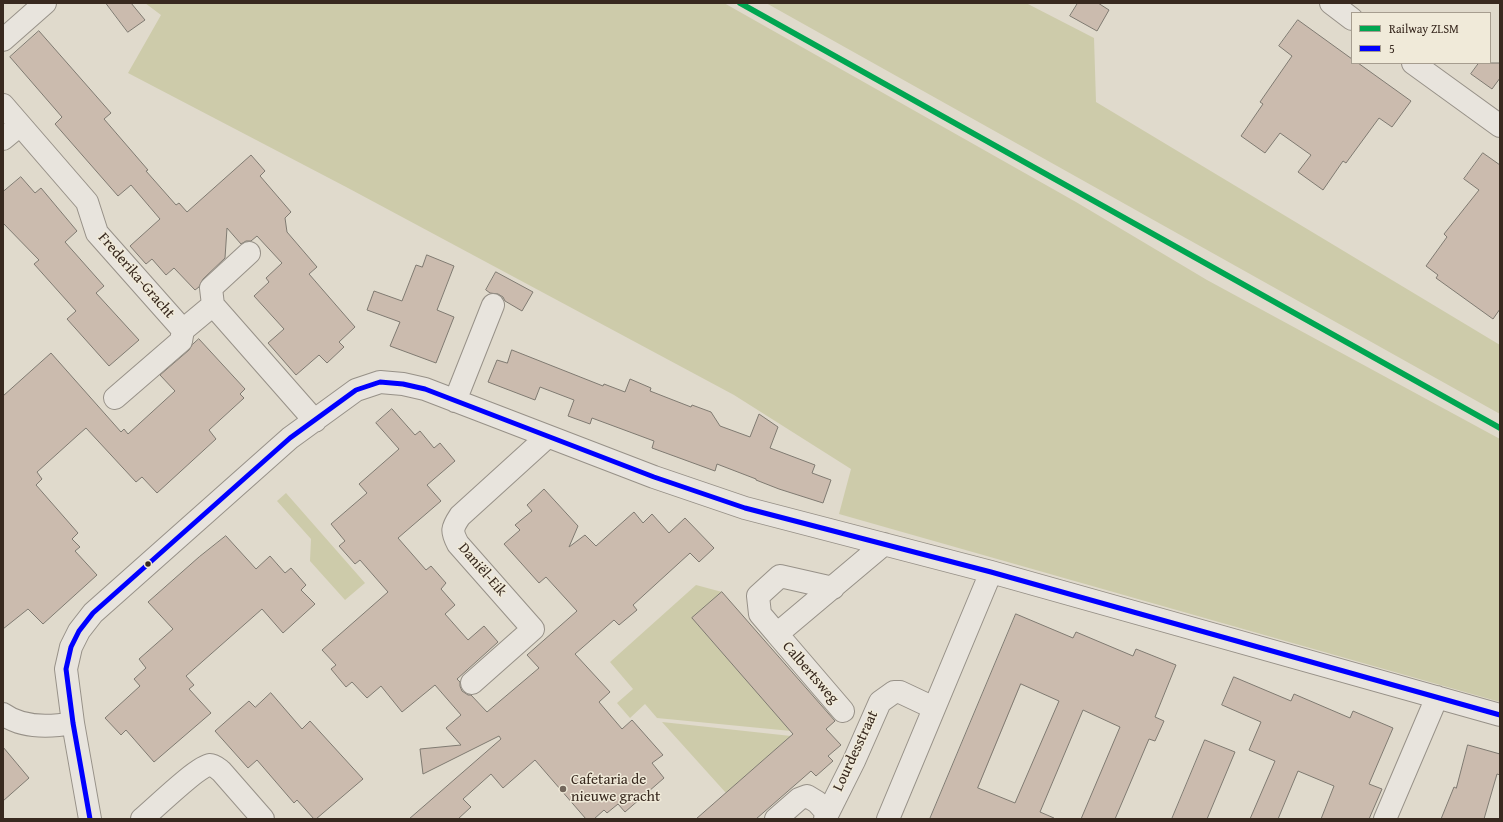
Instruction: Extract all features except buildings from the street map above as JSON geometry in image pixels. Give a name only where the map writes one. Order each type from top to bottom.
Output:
[{"type":"street","points":[[3,40],[45,3]]},
{"type":"street","points":[[1331,3],[1351,17]]},
{"type":"street","points":[[1414,64],[1500,126]]},
{"type":"street","name":"Frederika-Gracht","points":[[3,105],[87,202],[97,233],[183,330]]},
{"type":"street","points":[[3,139],[20,125]]},
{"type":"street","points":[[249,253],[211,288],[214,305],[315,421]]},
{"type":"street","name":"Frederika-Gracht","points":[[115,398],[182,341],[183,330],[214,305]]},
{"type":"street","points":[[455,401],[493,305]]},
{"type":"street","points":[[90,819],[73,723],[66,669],[71,648],[79,631],[93,613],[290,438],[356,390],[380,382],[403,384],[425,389],[654,477],[745,508],[991,572],[1500,715]]},
{"type":"street","name":"Daniël-Eik","points":[[472,683],[533,629],[458,544],[453,534],[454,526],[460,516],[547,437]]},
{"type":"street","name":"Calbertsweg","points":[[776,634],[884,544]]},
{"type":"street","points":[[888,819],[991,572]]},
{"type":"street","name":"Calbertsweg","points":[[833,588],[780,576],[758,596],[760,614],[843,711]]},
{"type":"street","name":"Lourdesstraat","points":[[826,816],[854,761],[880,702],[894,692],[900,692],[934,708]]},
{"type":"street","points":[[1385,819],[1437,697]]},
{"type":"street","points":[[3,714],[10,719],[26,723],[57,726],[73,723]]},
{"type":"street","points":[[142,819],[198,770],[210,765],[221,771],[263,819]]},
{"type":"street","name":"Lourdesstraat","points":[[776,819],[799,799],[807,796],[817,802],[826,816]]},
{"type":"shaded area","points":[[145,3],[724,3],[1076,202],[1207,280],[1500,439],[1500,702],[839,514],[851,469],[734,395],[348,188],[128,73],[161,15]]},
{"type":"shaded area","points":[[766,3],[1026,3],[1094,38],[1096,102],[1500,345],[1500,414]]},
{"type":"shaded area","points":[[286,493],[365,583],[345,600],[310,561],[311,539],[277,501]]},
{"type":"shaded area","points":[[696,585],[722,592],[693,618],[791,731],[657,718],[645,704],[630,718],[617,703],[633,689],[610,662]]},
{"type":"shaded area","points":[[662,722],[791,736],[726,793]]},
{"type":"rail line","name":"ZLSM","points":[[740,3],[1500,428]]},
{"type":"transit line","name":"5","points":[[90,819],[73,723],[66,669],[71,647],[79,631],[93,613],[290,438],[356,390],[380,382],[403,384],[425,389],[654,477],[745,508],[991,572],[1500,715]]},
{"type":"place","name":"Cafetaria de nieuwe gracht","points":[[563,789]]}]
